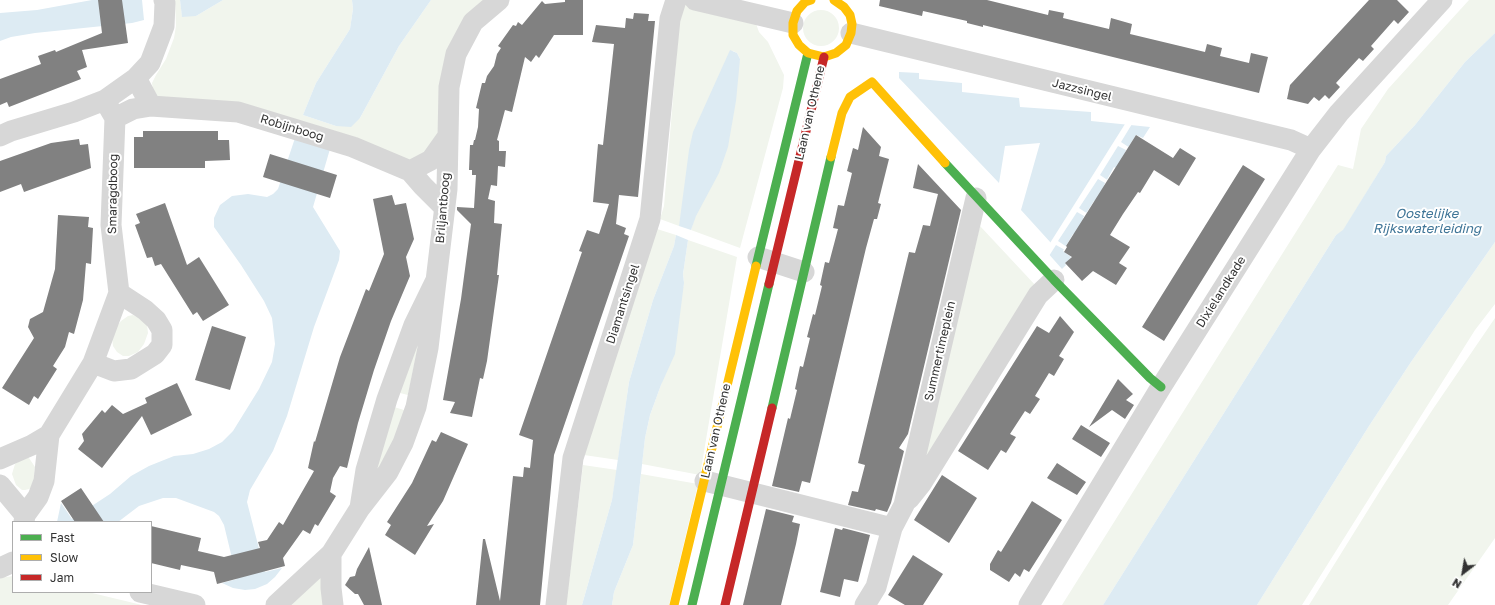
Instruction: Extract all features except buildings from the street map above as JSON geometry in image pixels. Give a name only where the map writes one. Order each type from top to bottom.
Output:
[{"type":"street","points":[[0,136],[11,131],[74,112],[105,100],[136,78],[150,63],[164,26],[164,0]]},
{"type":"street","name":"Briljantboog","points":[[276,605],[331,554],[360,508],[388,472],[403,443],[416,407],[428,348],[447,189],[449,87],[456,54],[473,22],[499,0]]},
{"type":"street","name":"Diamantsingel","points":[[556,605],[573,458],[650,219],[670,19],[676,0]]},
{"type":"street","points":[[695,0],[793,23]]},
{"type":"street","points":[[810,0],[805,2],[797,12],[793,23],[794,35],[799,45],[808,53],[824,56],[836,53],[846,45],[852,33],[850,15],[836,0]]},
{"type":"street","name":"Dixielandkade","points":[[1029,605],[1161,387],[1311,149],[1339,113],[1442,0]]},
{"type":"street","name":"Jazzsingel","points":[[852,33],[1291,140],[1311,149]]},
{"type":"street","name":"Laan van Othene","points":[[692,605],[712,482],[766,260],[808,53]]},
{"type":"street","name":"Laan van Othene","points":[[674,605],[712,482],[766,260],[824,56]]},
{"type":"street","points":[[136,78],[150,106]]},
{"type":"street","points":[[725,605],[842,113],[850,97],[872,82],[976,198],[1054,280],[1150,378],[1161,387]]},
{"type":"street","points":[[105,100],[116,118]]},
{"type":"street","name":"Robijnboog","points":[[116,118],[133,109],[150,106],[238,112],[353,147],[410,171],[444,207]]},
{"type":"street","name":"Smaragdboog","points":[[25,519],[38,497],[44,481],[49,435],[93,363],[119,294],[111,225],[116,118]]},
{"type":"street","name":"Briljantboog","points":[[410,171],[431,160],[448,136]]},
{"type":"street","name":"Summertimeplein","points":[[904,505],[976,198]]},
{"type":"street","points":[[766,260],[804,272]]},
{"type":"street","name":"Briljantboog","points":[[360,508],[366,470],[387,399],[414,325],[436,280]]},
{"type":"street","name":"Summertimeplein","points":[[865,605],[876,586],[892,528],[904,505],[921,484],[1038,295],[1054,280]]},
{"type":"street","points":[[93,363],[114,371],[131,369],[155,354],[162,345],[162,330],[156,320],[146,310],[119,294]]},
{"type":"street","points":[[387,399],[416,407]]},
{"type":"street","name":"Smaragdboog","points":[[0,459],[32,445],[49,435]]},
{"type":"street","points":[[712,482],[892,528]]},
{"type":"street","points":[[0,484],[25,519]]},
{"type":"street","points":[[331,554],[331,588],[333,605]]},
{"type":"street","points":[[0,568],[12,562]]},
{"type":"street","points":[[144,593],[195,605]]},
{"type":"shaded area","points":[[175,0],[180,0],[182,16],[196,16],[223,0],[352,0],[353,9],[350,29],[316,83],[303,115],[336,126],[360,118],[399,46],[431,0],[489,0],[473,16],[436,147],[416,160],[399,160],[158,99],[153,91],[152,83],[166,59],[174,38],[176,26]]},
{"type":"shaded area","points":[[1469,0],[1495,0],[1495,33],[1465,62],[1415,125],[1386,156],[1385,162],[1343,231],[1336,235],[1103,605],[1062,605],[1338,165],[1353,169],[1361,129],[1388,89]]},
{"type":"shaded area","points":[[681,3],[755,21],[759,32],[768,42],[784,75],[783,88],[740,248],[691,230],[740,59],[737,53],[733,51],[730,51],[728,57],[679,226],[660,219],[664,206]]},
{"type":"shaded area","points":[[824,10],[834,15],[838,21],[838,35],[834,41],[828,45],[818,46],[808,41],[804,35],[803,25],[808,15],[814,11]]},
{"type":"shaded area","points":[[980,226],[1037,287],[923,461]]},
{"type":"shaded area","points":[[657,229],[676,235],[674,246],[653,300],[629,382],[618,460],[584,455]]},
{"type":"shaded area","points":[[688,240],[737,257],[700,475],[642,464],[645,438],[650,415],[661,385],[684,283],[683,274]]},
{"type":"shaded area","points":[[1495,242],[1495,304],[1475,330],[1302,605],[1257,605],[1369,426],[1411,362]]},
{"type":"shaded area","points":[[425,312],[408,395],[400,393]]},
{"type":"shaded area","points":[[133,315],[140,318],[147,324],[148,333],[144,344],[138,352],[129,356],[123,356],[117,352],[113,346],[112,337],[116,327],[121,321],[128,316]]},
{"type":"shaded area","points":[[1495,318],[1495,538],[1448,605],[1309,605],[1383,486]]},
{"type":"shaded area","points":[[394,407],[404,410],[407,413],[379,469],[376,467]]},
{"type":"shaded area","points":[[26,457],[29,458],[35,467],[33,488],[22,490],[16,485],[12,474],[15,464]]},
{"type":"shaded area","points":[[583,465],[617,470],[612,500],[582,605],[566,605]]},
{"type":"shaded area","points":[[641,474],[698,484],[669,605],[612,605],[614,592],[633,545]]},
{"type":"shaded area","points":[[319,571],[328,605],[284,605]]},
{"type":"shaded area","points":[[12,576],[12,593],[92,593],[142,605],[0,605],[0,578]]},
{"type":"water","points":[[92,0],[142,0],[144,20],[132,23],[35,33],[11,37],[0,41],[0,13],[37,10]]},
{"type":"water","points":[[180,0],[223,0],[196,16],[182,17]]},
{"type":"water","points":[[352,0],[431,0],[399,46],[360,118],[351,127],[336,126],[303,115],[316,83],[350,29],[353,9]]},
{"type":"water","name":"Oostelijke Rijkswaterleiding","points":[[1495,33],[1495,242],[1411,362],[1369,426],[1257,605],[1103,605],[1336,235],[1343,230],[1385,162],[1386,156],[1415,125],[1465,62]]},
{"type":"water","points":[[730,50],[737,53],[740,59],[736,101],[728,147],[719,173],[696,216],[691,230],[679,226],[689,150],[693,132]]},
{"type":"water","points":[[899,72],[919,73],[919,79],[962,83],[962,92],[1019,98],[1020,107],[1091,112],[1091,121],[1150,127],[1143,138],[1136,135],[1125,152],[1131,156],[1122,171],[1114,167],[1104,185],[1110,189],[1101,205],[1094,201],[1083,218],[1089,223],[1080,238],[1073,234],[1063,251],[1071,257],[1062,269],[1046,251],[1051,243],[1021,210],[1040,143],[1005,146],[999,183],[899,78]]},
{"type":"water","points":[[295,138],[330,149],[313,207],[340,251],[339,260],[314,327],[287,416],[273,451],[250,490],[247,502],[265,572],[282,568],[267,584],[255,589],[245,590],[233,588],[222,583],[237,579],[224,525],[219,516],[214,512],[176,498],[163,498],[139,506],[119,521],[57,521],[61,503],[72,519],[110,494],[131,476],[149,466],[174,456],[193,454],[209,449],[222,442],[233,431],[259,389],[272,362],[275,344],[272,318],[264,301],[214,227],[214,218],[220,205],[232,196],[248,194],[267,197],[278,189]]},
{"type":"water","points":[[676,235],[688,240],[675,354],[650,415],[645,438],[633,545],[614,592],[612,605],[582,605],[612,500],[629,382],[653,300],[674,246]]},
{"type":"pier","points":[[1125,124],[1132,124],[1121,142],[1130,148],[1128,151],[1118,146],[1100,175],[1109,181],[1107,184],[1098,179],[1079,208],[1088,214],[1086,217],[1077,212],[1058,241],[1067,247],[1065,250],[1056,245],[1049,256],[1045,251]]},
{"type":"traffic: fast","points":[[756,266],[808,53]]},
{"type":"traffic: fast","points":[[772,408],[831,157]]},
{"type":"traffic: fast","points":[[945,163],[1054,280],[1150,378],[1161,387]]},
{"type":"traffic: fast","points":[[692,605],[769,284]]},
{"type":"traffic: slow","points":[[811,0],[805,2],[797,11],[793,23],[793,35],[799,45],[808,53],[824,57],[836,53],[846,45],[851,33],[852,24],[850,15],[844,7],[834,0]]},
{"type":"traffic: slow","points":[[831,157],[842,113],[850,97],[872,82],[945,163]]},
{"type":"traffic: slow","points":[[674,605],[756,266]]},
{"type":"traffic: jam","points":[[769,284],[824,57]]},
{"type":"traffic: jam","points":[[725,605],[772,408]]}]
